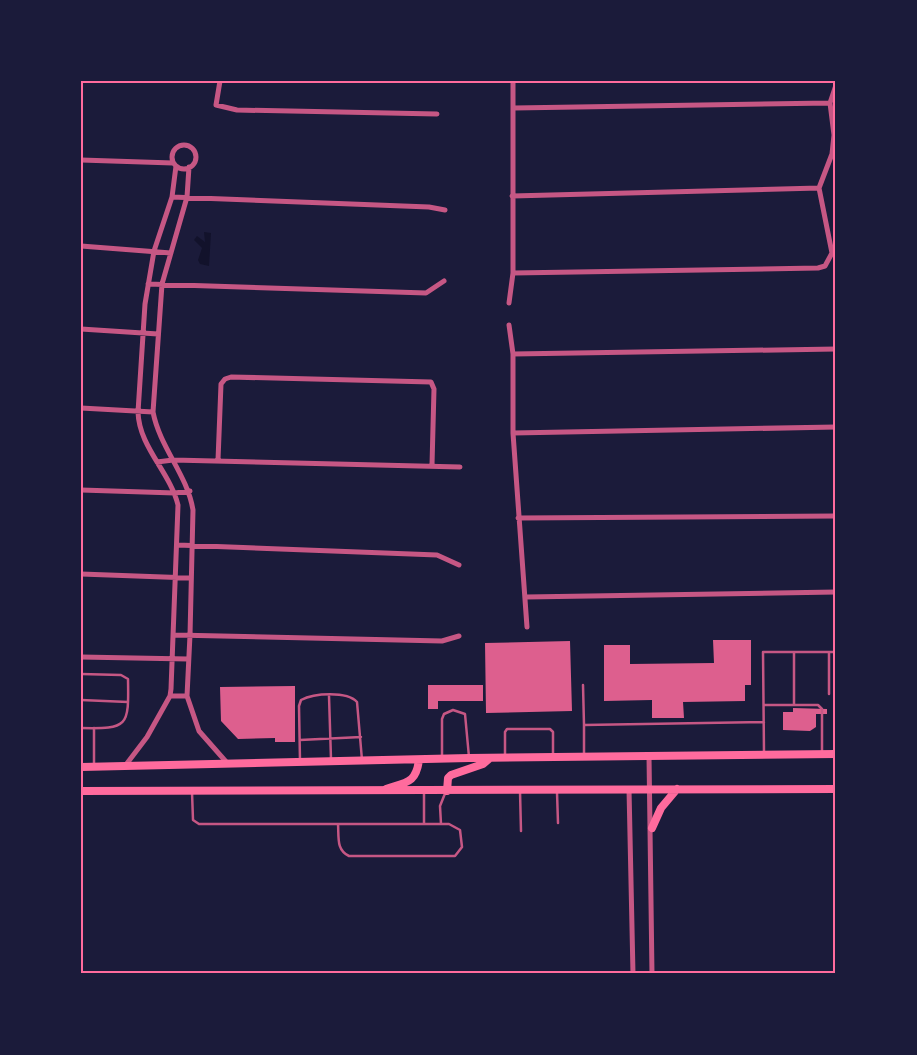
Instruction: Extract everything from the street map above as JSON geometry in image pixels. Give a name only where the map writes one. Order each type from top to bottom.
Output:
[{"type":"main road","points":[[81,767],[469,758],[836,754]]},
{"type":"main road","points":[[446,791],[448,778],[451,775],[483,764],[490,758]]},
{"type":"main road","points":[[380,791],[414,779],[419,760]]},
{"type":"main road","points":[[652,828],[661,808],[678,789]]},
{"type":"main road","points":[[81,791],[836,789]]},
{"type":"street","points":[[220,81],[216,105],[237,110],[437,114]]},
{"type":"street","points":[[509,303],[513,273],[513,81]]},
{"type":"street","points":[[513,273],[818,268],[825,266],[832,252],[818,188],[834,154],[835,135],[830,103],[836,85]]},
{"type":"street","points":[[514,108],[830,103]]},
{"type":"street","points":[[125,766],[148,737],[170,696],[174,659],[178,505],[175,493],[140,429],[138,412],[148,284],[154,251],[172,197],[175,165],[172,159],[174,150],[182,146],[191,148],[195,156],[193,164],[189,168],[187,197],[162,284],[153,412],[157,430],[190,492],[193,546],[187,696],[199,731],[228,765]]},
{"type":"street","points":[[81,160],[175,165],[185,169],[189,168]]},
{"type":"street","points":[[512,196],[818,188]]},
{"type":"street","points":[[172,197],[429,207],[445,210]]},
{"type":"street","points":[[81,246],[171,253]]},
{"type":"street","points":[[148,284],[426,293],[444,281]]},
{"type":"street","points":[[510,325],[513,432],[527,627]]},
{"type":"street","points":[[81,329],[158,334]]},
{"type":"street","points":[[512,354],[836,349]]},
{"type":"street","points":[[218,460],[222,384],[225,379],[231,377],[431,382],[434,389],[432,465]]},
{"type":"street","points":[[81,408],[153,412]]},
{"type":"street","points":[[513,432],[836,427]]},
{"type":"street","points":[[157,462],[218,460],[460,467]]},
{"type":"street","points":[[81,490],[190,492]]},
{"type":"street","points":[[518,518],[836,516]]},
{"type":"street","points":[[178,545],[438,556],[459,565]]},
{"type":"street","points":[[81,574],[191,578]]},
{"type":"street","points":[[526,597],[836,592]]},
{"type":"street","points":[[175,635],[442,641],[459,636]]},
{"type":"street","points":[[81,657],[188,659]]},
{"type":"street","points":[[170,696],[187,696]]},
{"type":"street","points":[[649,756],[652,828],[652,974]]},
{"type":"street","points":[[630,789],[633,974]]},
{"type":"lane","points":[[794,652],[794,705]]},
{"type":"lane","points":[[829,652],[829,694]]},
{"type":"lane","points":[[764,754],[762,653],[836,652]]},
{"type":"lane","points":[[81,674],[125,677],[128,679],[127,715],[120,724],[112,729],[81,728]]},
{"type":"lane","points":[[583,685],[584,757]]},
{"type":"lane","points":[[300,763],[299,706],[301,700],[307,696],[346,696],[357,702],[362,760]]},
{"type":"lane","points":[[329,696],[331,762]]},
{"type":"lane","points":[[81,700],[128,702]]},
{"type":"lane","points":[[763,705],[818,706],[822,709],[822,754]]},
{"type":"lane","points":[[442,759],[442,719],[444,714],[453,710],[461,711],[467,720],[469,758]]},
{"type":"lane","points":[[584,725],[764,722]]},
{"type":"lane","points":[[94,728],[94,767]]},
{"type":"lane","points":[[505,758],[505,732],[507,729],[550,729],[553,732],[553,757]]},
{"type":"lane","points":[[300,740],[361,737]]},
{"type":"lane","points":[[557,790],[558,822]]},
{"type":"lane","points":[[192,791],[193,820],[199,824],[338,824],[424,824],[441,824],[449,824],[460,830],[462,847],[455,856],[349,856],[342,853],[339,848],[338,824]]},
{"type":"lane","points":[[424,791],[424,824]]},
{"type":"lane","points":[[441,824],[440,806],[446,791]]},
{"type":"lane","points":[[520,791],[521,831]]},
{"type":"shaded area","points":[[204,232],[211,233],[209,266],[200,264],[198,260],[202,248],[194,240],[197,236],[205,242]]},
{"type":"building","points":[[713,640],[751,640],[751,685],[745,685],[745,701],[683,702],[684,718],[652,718],[652,700],[604,701],[604,645],[630,645],[630,664],[714,663]]},
{"type":"building","points":[[570,641],[572,711],[486,713],[485,643]]},
{"type":"building","points":[[428,685],[483,685],[483,701],[438,701],[438,709],[428,709]]},
{"type":"building","points":[[295,686],[295,742],[275,742],[275,738],[238,739],[221,721],[220,687]]},
{"type":"building","points":[[793,708],[827,709],[827,714],[816,714],[816,727],[810,731],[783,730],[783,712],[793,712]]}]
